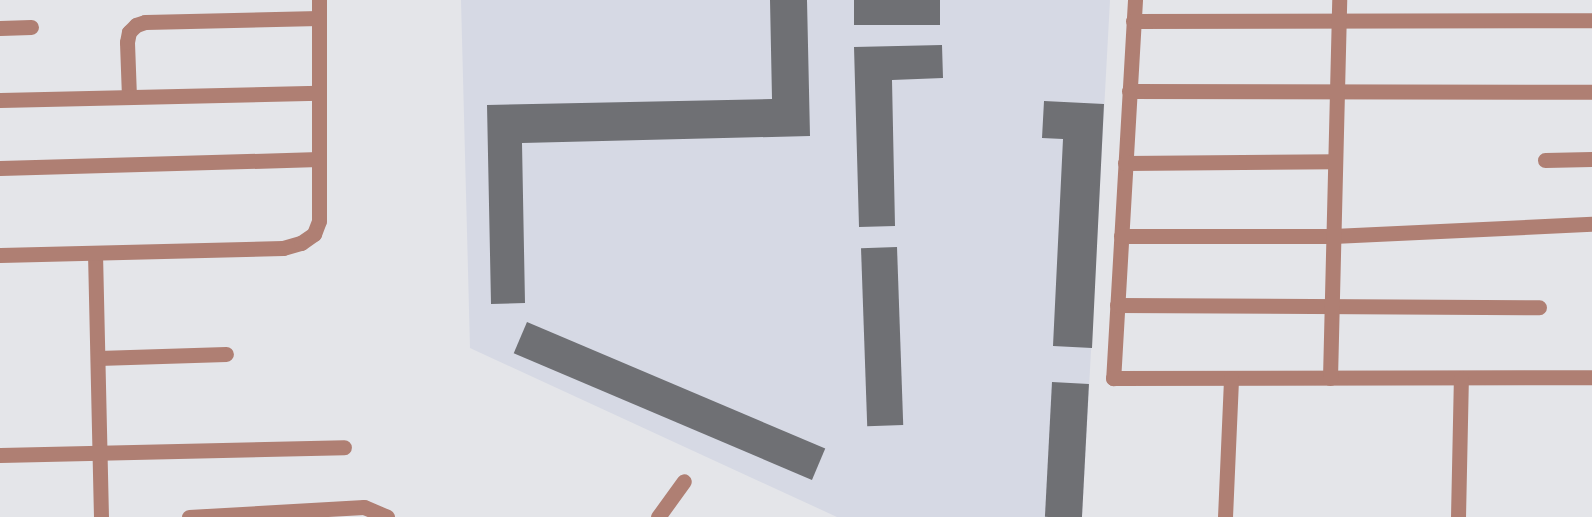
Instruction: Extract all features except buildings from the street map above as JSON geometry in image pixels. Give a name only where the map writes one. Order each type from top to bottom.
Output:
[{"type":"street","points":[[0,255],[283,248],[301,243],[314,234],[319,221],[320,0]]},
{"type":"street","points":[[1135,0],[1113,378],[1592,377]]},
{"type":"street","points":[[1330,378],[1339,0]]},
{"type":"street","points":[[129,97],[127,42],[129,32],[136,25],[145,22],[320,18]]},
{"type":"street","points":[[1133,21],[1592,20]]},
{"type":"street","points":[[0,28],[31,27]]},
{"type":"street","points":[[1130,91],[1592,92]]},
{"type":"street","points":[[0,100],[319,93]]},
{"type":"street","points":[[0,168],[319,159]]},
{"type":"street","points":[[1545,160],[1592,159]]},
{"type":"street","points":[[1125,163],[1335,161]]},
{"type":"street","points":[[1121,236],[1333,236],[1592,224]]},
{"type":"street","points":[[95,254],[102,453],[101,517]]},
{"type":"street","points":[[1117,305],[1331,304],[1539,307]]},
{"type":"street","points":[[98,358],[226,354]]},
{"type":"street","points":[[1225,517],[1230,378]]},
{"type":"street","points":[[1458,517],[1461,378]]},
{"type":"street","points":[[0,455],[344,447]]},
{"type":"street","points":[[658,517],[684,481]]},
{"type":"street","points":[[189,517],[362,512],[387,517]]},
{"type":"shaded area","points":[[461,0],[1110,0],[1082,517],[837,517],[470,348]]}]
